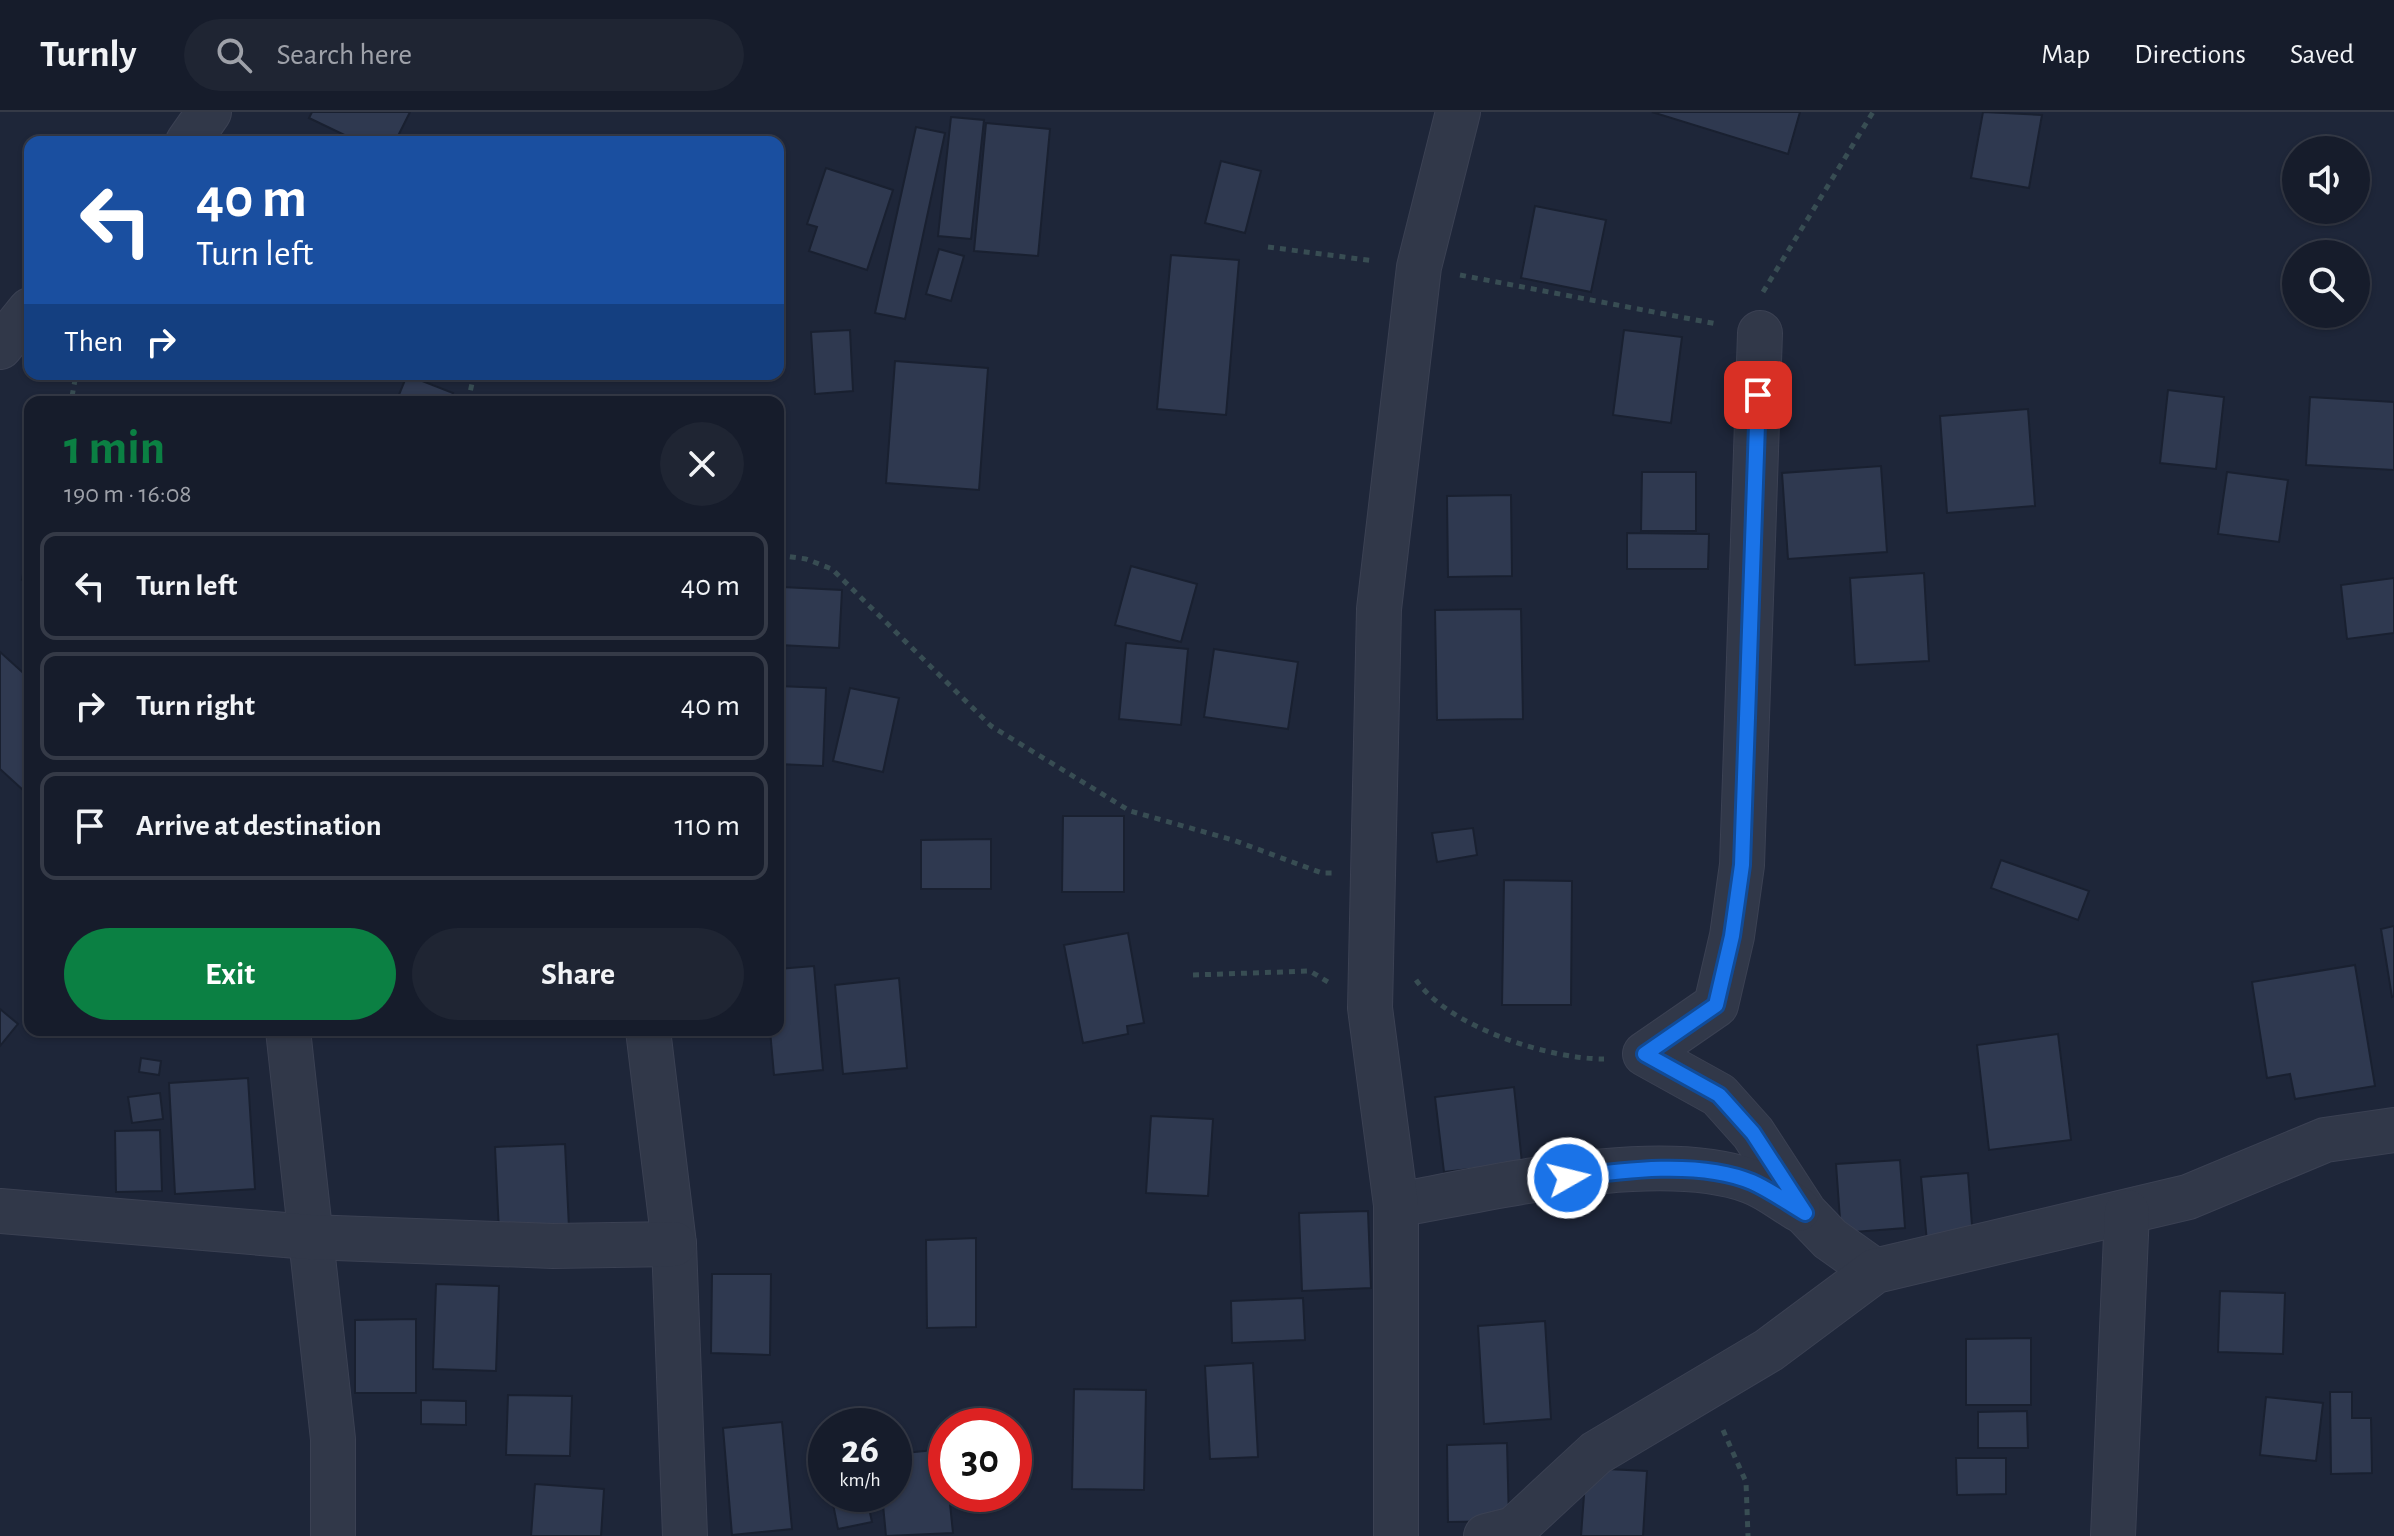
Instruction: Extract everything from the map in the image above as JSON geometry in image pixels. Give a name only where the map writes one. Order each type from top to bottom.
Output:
[{"type":"street","points":[[192,136],[209,112]]},
{"type":"street","points":[[1396,1536],[1396,1205],[1370,1008],[1379,609],[1419,267],[1458,112]]},
{"type":"street","points":[[0,347],[24,317]]},
{"type":"street","points":[[1747,320],[1742,865],[1734,922],[1716,1005],[1645,1054],[1719,1095],[1753,1133],[1805,1213],[1830,1239],[1875,1271]]},
{"type":"street","points":[[289,1036],[333,1439],[333,1536]]},
{"type":"street","points":[[649,1036],[674,1244],[685,1536]]},
{"type":"street","points":[[1486,1536],[1514,1529],[1596,1453],[1769,1350],[1875,1271],[2188,1197],[2325,1140],[2394,1130]]},
{"type":"street","points":[[1396,1205],[1509,1185],[1627,1170],[1695,1170],[1751,1181],[1805,1213]]},
{"type":"street","points":[[0,1211],[309,1237],[553,1246],[674,1244]]},
{"type":"street","points":[[2113,1536],[2127,1212]]},
{"type":"path","points":[[1268,247],[1419,267],[1747,320],[1873,112]]},
{"type":"path","points":[[784,556],[806,559],[832,569],[991,726],[1130,811],[1233,840],[1322,873],[1373,872]]},
{"type":"path","points":[[1372,917],[1425,993],[1494,1037],[1576,1059],[1652,1058]]},
{"type":"path","points":[[1193,975],[1310,971],[1370,1008]]},
{"type":"path","points":[[1705,1388],[1746,1482],[1748,1536]]},
{"type":"building","points":[[312,112],[410,112],[398,136],[346,136],[309,118]]},
{"type":"building","points":[[1652,112],[1800,112],[1788,154]]},
{"type":"building","points":[[1983,112],[2042,115],[2029,188],[1971,178]]},
{"type":"building","points":[[951,117],[984,120],[971,239],[938,236]]},
{"type":"building","points":[[986,123],[1050,129],[1038,256],[974,251]]},
{"type":"building","points":[[916,127],[945,133],[905,319],[875,313]]},
{"type":"building","points":[[1221,161],[1261,171],[1245,233],[1205,223]]},
{"type":"building","points":[[826,168],[893,190],[867,270],[809,251],[817,227],[807,224]]},
{"type":"building","points":[[1535,206],[1606,220],[1591,292],[1521,278]]},
{"type":"building","points":[[939,249],[964,256],[951,301],[926,294]]},
{"type":"building","points":[[1171,255],[1239,260],[1226,415],[1157,409]]},
{"type":"building","points":[[850,330],[853,391],[815,394],[811,332]]},
{"type":"building","points":[[1624,330],[1682,337],[1671,423],[1613,415]]},
{"type":"building","points":[[895,361],[988,368],[979,490],[886,483]]},
{"type":"building","points":[[405,380],[420,380],[453,393],[452,396],[398,396]]},
{"type":"building","points":[[2168,390],[2224,397],[2216,469],[2160,463]]},
{"type":"building","points":[[2310,397],[2394,402],[2394,470],[2306,465]]},
{"type":"building","points":[[2028,409],[2035,506],[1947,513],[1940,416]]},
{"type":"building","points":[[1881,466],[1887,552],[1788,559],[1782,473]]},
{"type":"building","points":[[1642,472],[1696,472],[1696,531],[1641,531]]},
{"type":"building","points":[[2227,472],[2288,480],[2279,542],[2218,534]]},
{"type":"building","points":[[1511,495],[1512,576],[1448,577],[1447,496]]},
{"type":"building","points":[[1627,533],[1709,534],[1708,569],[1627,569]]},
{"type":"building","points":[[1131,566],[1197,584],[1181,642],[1115,625]]},
{"type":"building","points":[[1924,573],[1929,661],[1855,665],[1850,578]]},
{"type":"building","points":[[2394,578],[2394,633],[2347,639],[2341,585]]},
{"type":"building","points":[[784,587],[842,590],[839,648],[784,645]]},
{"type":"building","points":[[1521,609],[1523,719],[1437,720],[1435,610]]},
{"type":"building","points":[[1126,643],[1188,649],[1181,725],[1119,719]]},
{"type":"building","points":[[1214,649],[1298,662],[1288,729],[1204,717]]},
{"type":"building","points":[[0,652],[24,674],[24,789],[0,769]]},
{"type":"building","points":[[784,686],[826,688],[823,766],[784,764]]},
{"type":"building","points":[[850,688],[899,698],[883,772],[833,761]]},
{"type":"building","points":[[1063,816],[1124,816],[1124,892],[1062,892]]},
{"type":"building","points":[[1473,828],[1477,855],[1437,862],[1432,833]]},
{"type":"building","points":[[991,839],[991,889],[921,889],[921,840]]},
{"type":"building","points":[[2001,860],[2089,891],[2078,920],[1991,888]]},
{"type":"building","points":[[1504,880],[1572,881],[1571,1005],[1502,1005]]},
{"type":"building","points":[[2394,926],[2394,996],[2392,997],[2381,929]]},
{"type":"building","points":[[1128,933],[1144,1023],[1127,1026],[1128,1034],[1083,1043],[1064,945]]},
{"type":"building","points":[[2355,965],[2375,1086],[2295,1099],[2290,1074],[2267,1078],[2252,982]]},
{"type":"building","points":[[814,966],[823,1070],[774,1075],[771,1036],[784,1036],[784,968]]},
{"type":"building","points":[[899,978],[907,1068],[843,1074],[835,985]]},
{"type":"building","points":[[0,1009],[18,1024],[0,1046]]},
{"type":"building","points":[[2058,1034],[2071,1140],[1989,1150],[1977,1045]]},
{"type":"building","points":[[141,1058],[161,1061],[159,1075],[139,1072]]},
{"type":"building","points":[[248,1078],[255,1189],[175,1194],[169,1083]]},
{"type":"building","points":[[1514,1087],[1522,1163],[1444,1172],[1435,1097]]},
{"type":"building","points":[[160,1093],[163,1119],[132,1123],[128,1097]]},
{"type":"building","points":[[1151,1116],[1213,1119],[1208,1196],[1146,1193]]},
{"type":"building","points":[[160,1130],[162,1191],[116,1192],[115,1131]]},
{"type":"building","points":[[565,1144],[569,1228],[499,1232],[495,1147]]},
{"type":"building","points":[[1900,1160],[1905,1228],[1841,1233],[1836,1164]]},
{"type":"building","points":[[1968,1173],[1973,1238],[1927,1242],[1921,1177]]},
{"type":"building","points":[[1368,1211],[1371,1288],[1302,1291],[1299,1213]]},
{"type":"building","points":[[976,1238],[976,1327],[927,1328],[926,1240]]},
{"type":"building","points":[[712,1274],[771,1274],[770,1355],[711,1353]]},
{"type":"building","points":[[436,1284],[499,1286],[496,1371],[433,1369]]},
{"type":"building","points":[[2220,1291],[2285,1293],[2283,1354],[2218,1352]]},
{"type":"building","points":[[1303,1298],[1305,1340],[1232,1343],[1231,1301]]},
{"type":"building","points":[[416,1319],[416,1393],[355,1393],[355,1320]]},
{"type":"building","points":[[1545,1321],[1551,1419],[1484,1424],[1478,1326]]},
{"type":"building","points":[[2031,1338],[2031,1405],[1966,1405],[1966,1339]]},
{"type":"building","points":[[1253,1363],[1258,1457],[1210,1459],[1205,1366]]},
{"type":"building","points":[[1074,1389],[1146,1390],[1144,1490],[1072,1489]]},
{"type":"building","points":[[2330,1392],[2352,1392],[2352,1418],[2371,1418],[2372,1473],[2331,1474]]},
{"type":"building","points":[[508,1395],[572,1396],[570,1456],[506,1455]]},
{"type":"building","points":[[2266,1397],[2323,1403],[2316,1461],[2260,1455]]},
{"type":"building","points":[[421,1400],[466,1401],[466,1425],[421,1424]]},
{"type":"building","points":[[2027,1411],[2028,1448],[1978,1448],[1978,1412]]},
{"type":"building","points":[[782,1422],[792,1529],[732,1535],[723,1428]]},
{"type":"building","points":[[1507,1443],[1509,1521],[1448,1522],[1447,1445]]},
{"type":"building","points":[[928,1451],[928,1512],[951,1512],[953,1533],[886,1536],[884,1512],[912,1512],[912,1452]]},
{"type":"building","points":[[1956,1458],[2006,1458],[2006,1494],[1957,1495]]},
{"type":"building","points":[[1586,1468],[1647,1471],[1643,1536],[1581,1536]]},
{"type":"building","points":[[535,1484],[604,1489],[601,1536],[531,1536]]},
{"type":"building","points":[[835,1512],[870,1512],[872,1522],[838,1529]]},
{"type":"route","points":[[1568,1178],[1627,1170],[1695,1170],[1751,1181],[1805,1213],[1753,1133],[1719,1095],[1645,1054],[1716,1005],[1732,936],[1742,865],[1758,395]]}]
